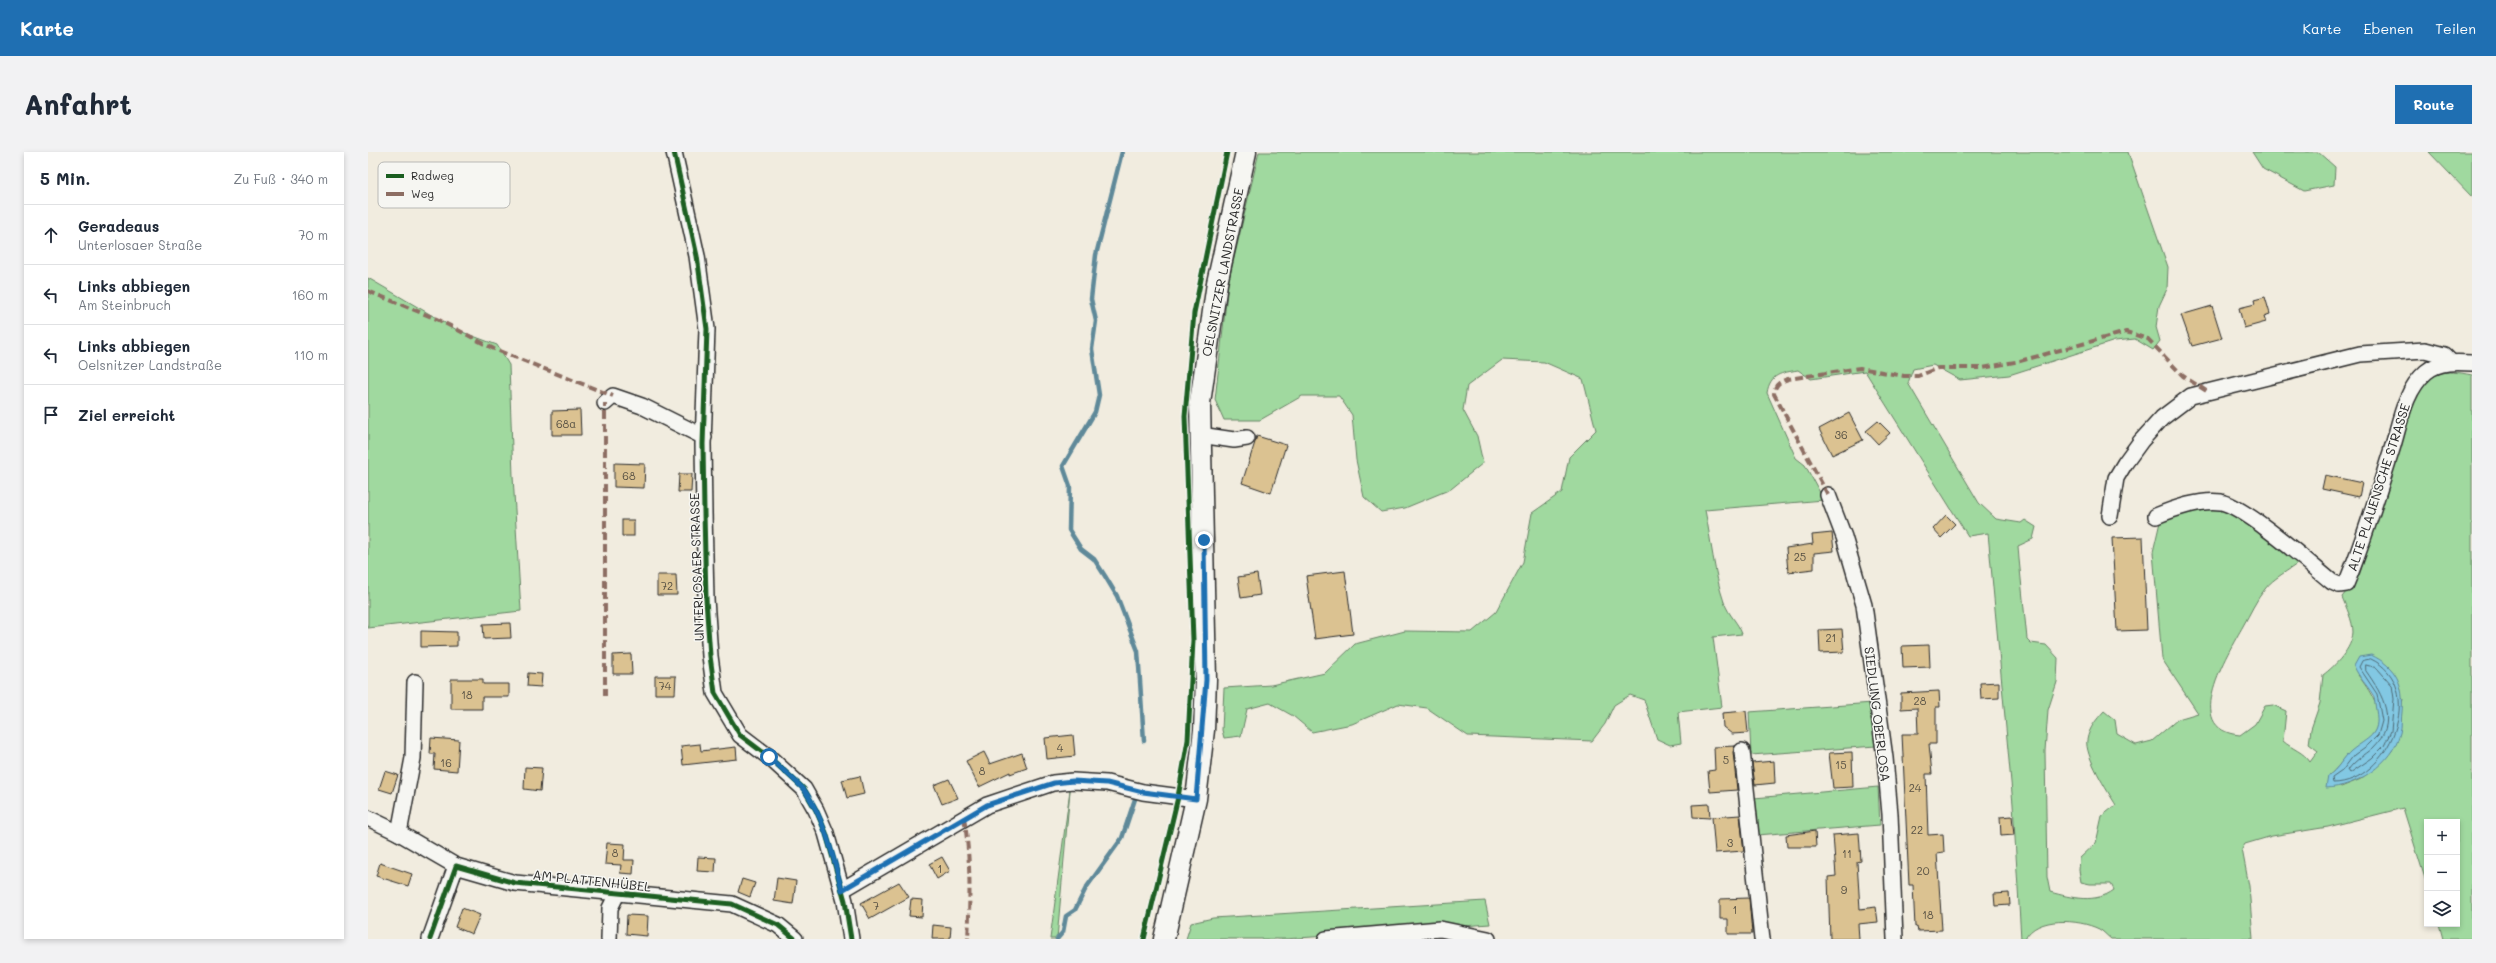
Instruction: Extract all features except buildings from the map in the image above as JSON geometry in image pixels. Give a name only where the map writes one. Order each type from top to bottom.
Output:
[{"type":"main road","name":"OELSNITZER LANDSTRASSE","points":[[1164,939],[1196,799],[1206,680],[1200,403],[1206,352],[1217,283],[1246,152]]},
{"type":"street","name":"UNTERLOSAER STRASSE","points":[[674,152],[697,256],[707,329],[704,437],[706,599],[710,656],[715,693],[740,735],[769,757],[804,789],[826,833],[842,890],[851,939]]},
{"type":"street","name":"ALTE PLAUENSCHE STRASSE","points":[[2110,516],[2116,478],[2125,463],[2141,441],[2162,418],[2191,396],[2368,354],[2425,350],[2444,355],[2451,362]]},
{"type":"street","name":"ALTE PLAUENSCHE STRASSE","points":[[2156,516],[2190,505],[2220,502],[2231,505],[2283,542],[2332,582],[2339,585],[2346,584],[2393,446],[2407,399],[2426,372],[2436,366],[2451,362],[2472,363]]},
{"type":"street","points":[[605,403],[613,396],[642,406],[704,437]]},
{"type":"street","points":[[1200,435],[1234,440],[1247,438]]},
{"type":"street","name":"SIEDLUNG OBERLOSA","points":[[1828,495],[1844,537],[1864,605],[1890,814],[1895,939]]},
{"type":"street","points":[[399,833],[413,758],[415,682]]},
{"type":"street","points":[[1742,750],[1762,939]]},
{"type":"street","points":[[842,890],[987,805],[1054,783],[1073,781],[1107,783],[1143,792],[1196,799]]},
{"type":"street","name":"AM PLATTENHÜBEL","points":[[368,818],[399,833],[456,866],[515,883],[732,904],[778,925],[796,939]]},
{"type":"street","points":[[430,939],[456,866]]},
{"type":"street","name":"AM PLATTENHÜBEL","points":[[609,939],[610,908],[617,894]]},
{"type":"street","points":[[1326,939],[1440,929],[1488,939]]},
{"type":"green space","points":[[1259,152],[2128,152],[2168,267],[2167,289],[2159,306],[2156,327],[2160,341],[2153,350],[2135,339],[2115,341],[2009,375],[1960,380],[1933,365],[1913,369],[1908,383],[1979,503],[1996,519],[2021,523],[2025,520],[2036,527],[2033,539],[2018,546],[2027,639],[2031,643],[2046,645],[2058,658],[2057,682],[2048,710],[2045,751],[2047,877],[2050,892],[2075,898],[2091,898],[2099,897],[2114,890],[2111,884],[2090,884],[2081,882],[2079,870],[2080,858],[2096,843],[2102,816],[2116,805],[2097,773],[2089,755],[2087,740],[2093,724],[2104,711],[2115,720],[2117,734],[2136,745],[2152,741],[2178,719],[2198,713],[2162,659],[2153,552],[2160,522],[2185,512],[2210,507],[2228,509],[2301,561],[2272,581],[2259,598],[2220,671],[2213,689],[2211,705],[2213,720],[2222,730],[2240,735],[2255,724],[2265,706],[2273,705],[2286,711],[2283,741],[2305,756],[2310,762],[2318,751],[2309,744],[2311,729],[2320,703],[2323,675],[2333,667],[2346,651],[2352,638],[2352,623],[2342,597],[2359,576],[2415,395],[2427,381],[2439,374],[2446,372],[2462,373],[2472,375],[2472,939],[2443,939],[2440,927],[2460,927],[2460,819],[2424,819],[2424,875],[2403,808],[2328,827],[2272,836],[2245,844],[2242,849],[2249,886],[2253,939],[2111,939],[2100,930],[2091,926],[2081,923],[2059,922],[2038,926],[2025,939],[2021,939],[2013,804],[1988,533],[1968,536],[1865,371],[1811,379],[1798,370],[1786,372],[1777,376],[1768,387],[1767,393],[1796,458],[1805,465],[1824,500],[1705,510],[1715,568],[1724,602],[1742,634],[1713,637],[1722,707],[1678,712],[1681,743],[1670,745],[1657,739],[1644,700],[1630,695],[1614,705],[1605,724],[1592,741],[1468,736],[1427,708],[1398,704],[1352,724],[1312,732],[1293,716],[1270,703],[1247,709],[1241,736],[1224,738],[1222,730],[1224,688],[1271,685],[1325,673],[1355,644],[1405,631],[1472,632],[1496,612],[1523,562],[1532,513],[1562,492],[1569,457],[1596,430],[1583,379],[1544,362],[1502,360],[1467,386],[1463,410],[1477,436],[1483,463],[1451,489],[1405,508],[1381,512],[1364,497],[1356,460],[1352,415],[1339,396],[1302,396],[1260,420],[1224,420],[1215,400],[1228,284]],"holes":[[[2358,675],[2403,699],[2392,751],[2361,779],[2341,787],[2328,776],[2349,754],[2371,738],[2378,723],[2377,708],[2367,687]]]},
{"type":"green space","points":[[2252,152],[2318,152],[2335,167],[2334,185],[2304,191],[2263,169]]},
{"type":"green space","points":[[2429,152],[2472,152],[2472,197]]},
{"type":"green space","points":[[368,278],[457,330],[497,345],[509,365],[513,476],[521,611],[368,628]]},
{"type":"green space","points":[[1873,703],[1876,746],[1751,755],[1749,712]]},
{"type":"green space","points":[[1878,787],[1880,825],[1757,835],[1754,798]]},
{"type":"green space","points":[[1070,790],[1057,939],[1050,939]]},
{"type":"green space","points":[[1485,901],[1490,924],[1285,939],[1186,939],[1191,923],[1213,918]]},
{"type":"water","points":[[2371,655],[2387,665],[2393,671],[2400,685],[2402,702],[2400,733],[2396,744],[2389,755],[2371,772],[2349,783],[2337,787],[2326,788],[2328,776],[2351,751],[2368,739],[2375,731],[2377,719],[2374,697],[2354,666],[2359,657]]},
{"type":"waterway","points":[[1122,152],[1096,255],[1091,299],[1096,321],[1092,349],[1099,395],[1095,412],[1063,466],[1070,486],[1069,530],[1081,549],[1094,559],[1117,596],[1138,651],[1144,741]]},
{"type":"waterway","points":[[1057,939],[1063,932],[1066,916],[1075,910],[1086,888],[1122,838],[1135,799]]},
{"type":"marked path","points":[[368,291],[439,320],[494,349],[613,396]]},
{"type":"marked path","points":[[1828,495],[1774,394],[1776,386],[1785,380],[1860,368],[1904,376],[1918,376],[1938,368],[1983,368],[2020,361],[2126,332],[2148,339],[2183,376],[2208,392]]},
{"type":"marked path","points":[[605,403],[605,696]]},
{"type":"marked path","points":[[964,818],[968,848],[969,878],[968,939]]},
{"type":"cycle path","points":[[674,152],[697,256],[707,329],[703,444],[704,513],[706,599],[710,656],[715,693],[740,735],[769,757],[804,789],[816,810],[826,833],[845,901],[851,939]]},
{"type":"cycle path","points":[[1144,939],[1178,797],[1188,740],[1193,640],[1185,416],[1194,313],[1227,152]]},
{"type":"cycle path","points":[[430,939],[456,866],[515,883],[732,904],[778,925],[795,939]]},
{"type":"route","points":[[769,757],[794,782],[804,789],[816,810],[826,833],[842,890],[987,805],[1054,783],[1073,781],[1107,783],[1143,792],[1196,799],[1204,730],[1206,680],[1204,540]]}]
